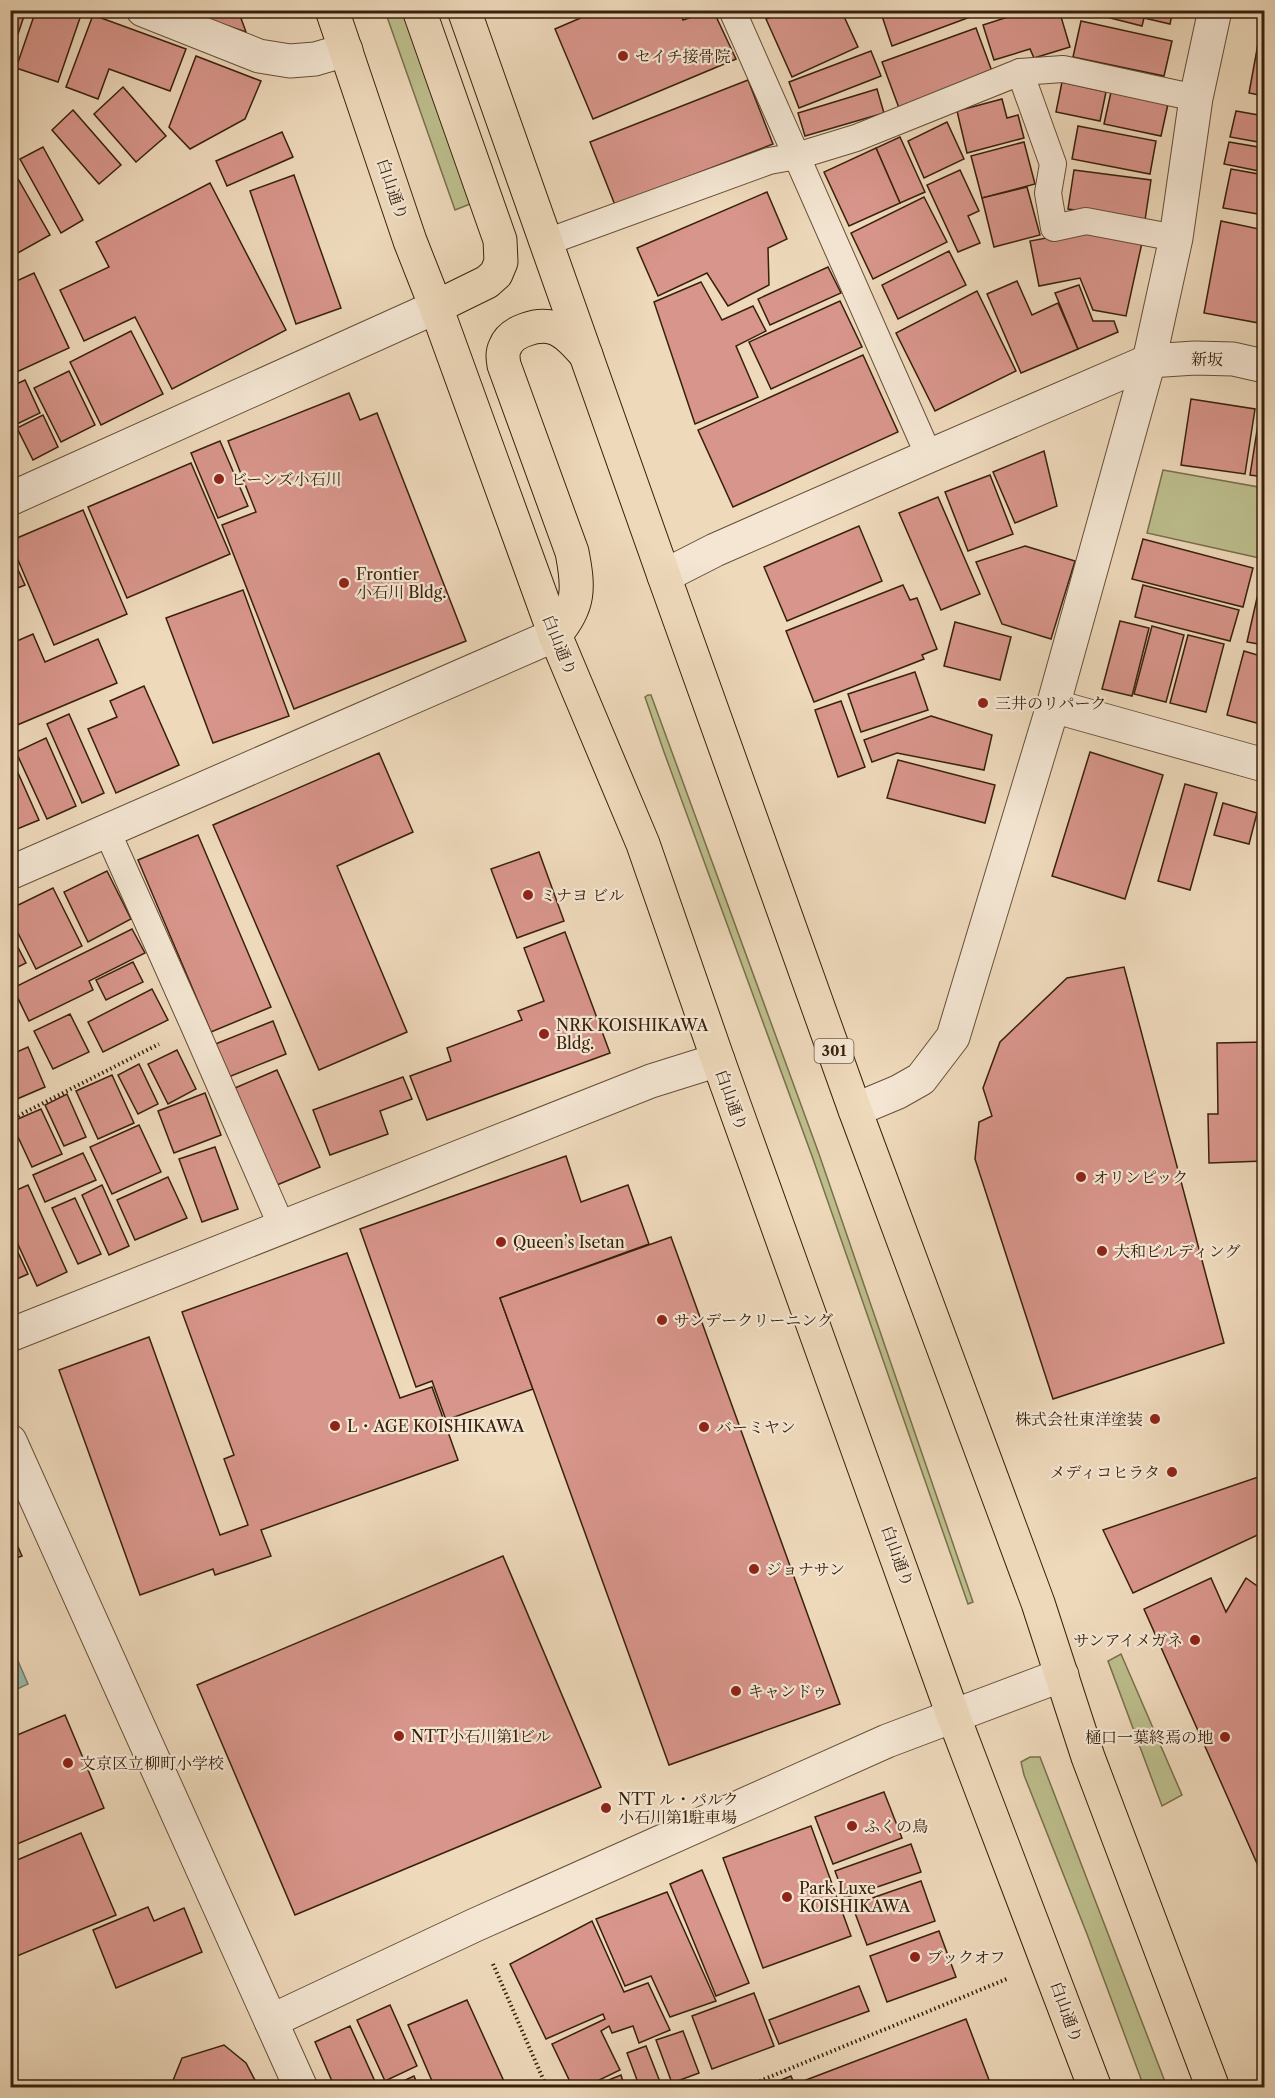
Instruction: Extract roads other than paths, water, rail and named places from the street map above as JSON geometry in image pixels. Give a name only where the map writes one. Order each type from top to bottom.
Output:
[{"type":"main road","name":"白山通り","points":[[332,10],[410,242],[436,307],[555,635],[643,844],[953,1715],[1095,2088]]},
{"type":"main road","points":[[419,10],[500,240],[501,262],[496,274],[487,282],[436,307]]},
{"type":"main road","name":"301","points":[[464,10],[855,1110],[1034,1592],[1088,1756],[1213,2088]]},
{"type":"main road","points":[[555,635],[568,620],[576,600],[577,579],[574,561],[504,365],[503,353],[510,339],[531,328],[544,326],[555,328],[586,355]]},
{"type":"street","points":[[143,10],[260,56],[290,61],[315,59],[346,50]]},
{"type":"street","points":[[855,1110],[898,1092],[921,1079],[953,1037],[1053,706],[1149,362],[1176,238],[1196,98],[1215,10]]},
{"type":"street","points":[[14,489],[436,307]]},
{"type":"street","name":"新坂","points":[[664,576],[715,550],[1149,362],[1195,357],[1233,359],[1264,366]]},
{"type":"street","points":[[10,873],[555,635]]},
{"type":"street","points":[[1053,706],[1264,765]]},
{"type":"street","points":[[10,1335],[651,1081],[718,1060]]},
{"type":"street","points":[[10,1441],[301,2088]]},
{"type":"street","points":[[271,2021],[475,1925],[877,1745],[1062,1675]]},
{"type":"lane","points":[[732,10],[929,456]]},
{"type":"lane","points":[[547,242],[769,161],[797,156],[856,138],[1020,72],[1063,69],[1196,98]]},
{"type":"lane","points":[[1020,72],[1053,164],[1048,193],[1054,228],[1086,221],[1176,238]]},
{"type":"lane","points":[[106,831],[195,1026],[282,1227]]},
{"type":"place","name":"セイチ接骨院","points":[[623,56]]},
{"type":"place","name":"ビーンズ小石川","points":[[219,479]]},
{"type":"place","name":"Frontier 小石川 Bldg.","points":[[344,583]]},
{"type":"place","name":"三井のリパーク","points":[[983,703]]},
{"type":"place","name":"ミナヨ ビル","points":[[528,895]]},
{"type":"place","name":"NRK KOISHIKAWA Bldg.","points":[[544,1034]]},
{"type":"place","name":"オリンピック","points":[[1081,1177]]},
{"type":"place","name":"Queen’s Isetan","points":[[501,1242]]},
{"type":"place","name":"大和ビルディング","points":[[1102,1251]]},
{"type":"place","name":"サンデークリーニング","points":[[662,1320]]},
{"type":"place","name":"株式会社東洋塗装","points":[[1155,1419]]},
{"type":"place","name":"L・AGE KOISHIKAWA","points":[[335,1426]]},
{"type":"place","name":"バーミヤン","points":[[704,1427]]},
{"type":"place","name":"メディコヒラタ","points":[[1172,1472]]},
{"type":"place","name":"ジョナサン","points":[[754,1569]]},
{"type":"place","name":"サンアイメガネ","points":[[1195,1640]]},
{"type":"place","name":"キャンドゥ","points":[[736,1691]]},
{"type":"place","name":"NTT小石川第1ビル","points":[[399,1736]]},
{"type":"place","name":"樋口一葉終焉の地","points":[[1225,1737]]},
{"type":"place","name":"文京区立柳町小学校","points":[[68,1763]]},
{"type":"place","name":"NTT ル・パルク 小石川第1駐車場","points":[[606,1808]]},
{"type":"place","name":"ふくの鳥","points":[[852,1826]]},
{"type":"place","name":"Park Luxe KOISHIKAWA","points":[[787,1897]]},
{"type":"place","name":"ブックオフ","points":[[915,1957]]}]
